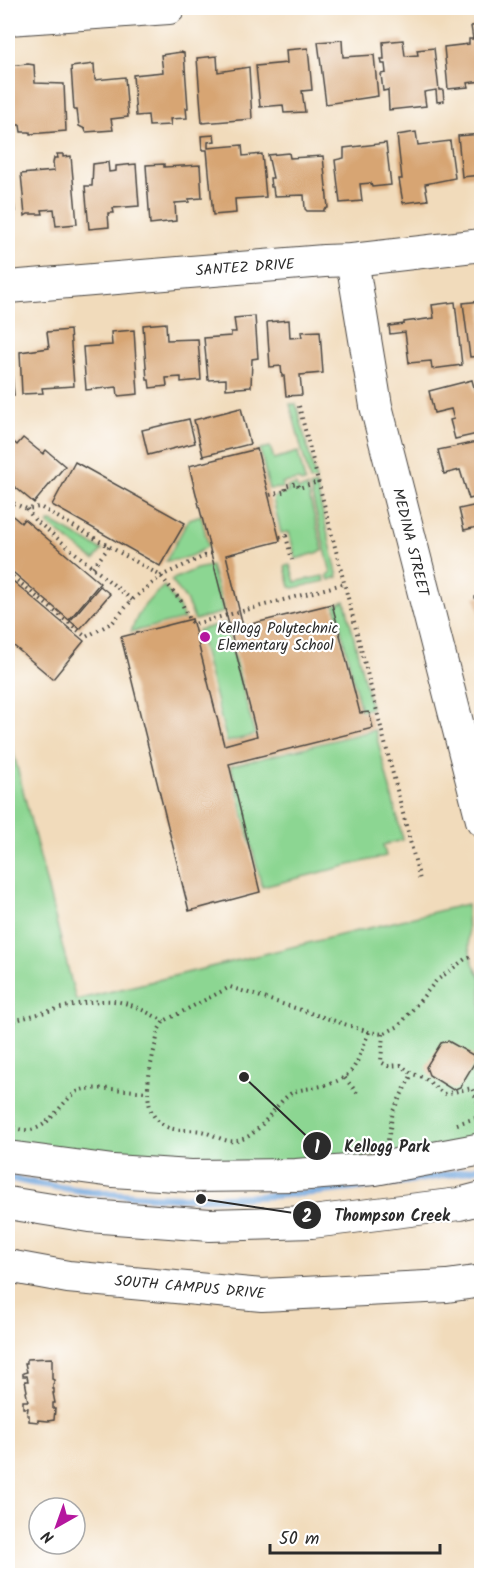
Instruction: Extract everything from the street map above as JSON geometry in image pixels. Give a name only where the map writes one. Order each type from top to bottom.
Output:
[{"type":"street","points":[[8,19],[169,8]]},
{"type":"street","name":"SANTEZ DRIVE","points":[[8,287],[352,260],[482,245]]},
{"type":"street","name":"MEDINA STREET","points":[[352,260],[376,406],[482,820]]},
{"type":"street","points":[[8,1157],[135,1173],[191,1176],[296,1175],[375,1169],[482,1149]]},
{"type":"street","points":[[8,1203],[89,1216],[210,1225],[312,1222],[459,1204],[482,1198]]},
{"type":"street","name":"SOUTH CAMPUS DRIVE","points":[[8,1266],[68,1276],[262,1295],[447,1286],[482,1281]]},
{"type":"path","points":[[299,406],[420,880]]},
{"type":"path","points":[[270,495],[286,490],[285,486],[297,483],[298,488],[318,482]]},
{"type":"path","points":[[8,501],[27,509],[40,507],[161,576],[181,601],[189,620],[194,624],[344,585]]},
{"type":"path","points":[[27,509],[34,519],[132,600]]},
{"type":"path","points":[[280,537],[286,536],[292,560]]},
{"type":"path","points":[[93,567],[110,546]]},
{"type":"path","points":[[8,573],[86,637],[113,622],[132,600],[161,576],[211,553]]},
{"type":"path","points":[[369,1032],[356,1065],[345,1078],[335,1083],[296,1091],[280,1102],[258,1128],[247,1137],[230,1142],[202,1131],[166,1127],[151,1111],[147,1092],[159,1029],[164,1021],[230,987],[369,1032],[383,1034],[399,1026],[436,981],[465,959],[474,956]]},
{"type":"path","points":[[8,1022],[92,1002],[114,1001],[137,1007],[164,1021]]},
{"type":"path","points":[[383,1034],[381,1062],[388,1066],[401,1065],[412,1074],[423,1077],[444,1094],[472,1088],[482,1114],[449,1127]]},
{"type":"path","points":[[395,1144],[387,1139],[393,1111],[412,1074]]},
{"type":"path","points":[[345,1078],[357,1093]]},
{"type":"path","points":[[8,1125],[26,1130],[35,1129],[73,1095],[86,1089],[147,1092]]},
{"type":"green space","points":[[290,404],[296,404],[316,480],[310,481]]},
{"type":"green space","points":[[270,447],[274,459],[298,452],[305,482],[301,483],[299,480],[282,483],[283,488],[269,489],[260,449]]},
{"type":"green space","points":[[296,485],[298,490],[307,487],[323,551],[296,559],[289,532],[281,533],[273,499],[288,492],[287,487]]},
{"type":"green space","points":[[316,485],[338,577],[329,580],[327,575],[331,573],[310,487]]},
{"type":"green space","points":[[201,515],[208,546],[188,557],[166,561],[189,519]]},
{"type":"green space","points":[[49,522],[102,550],[94,560],[49,525]]},
{"type":"green space","points":[[290,565],[295,582],[323,576],[325,581],[290,587],[285,566]]},
{"type":"green space","points":[[211,566],[224,612],[195,620],[186,600],[171,580],[196,569]]},
{"type":"green space","points":[[164,586],[179,607],[184,619],[131,632],[144,606]]},
{"type":"green space","points":[[345,601],[371,708],[361,711],[335,605]]},
{"type":"green space","points":[[225,623],[255,735],[227,742],[198,630]]},
{"type":"green space","points":[[375,730],[403,840],[383,845],[386,856],[262,887],[231,766]]},
{"type":"green space","points":[[8,731],[76,1000],[467,904],[470,952],[481,977],[481,1140],[290,1169],[8,1149]]},
{"type":"building","points":[[482,25],[482,81],[467,83],[468,87],[448,89],[444,47],[469,44],[469,39],[473,39],[471,26]]},
{"type":"building","points":[[342,40],[343,57],[374,55],[378,96],[326,104],[318,42]]},
{"type":"building","points":[[403,40],[405,56],[418,55],[417,50],[434,48],[439,90],[443,90],[444,101],[437,102],[436,90],[424,92],[426,106],[389,110],[388,90],[383,91],[381,74],[386,73],[385,64],[382,64],[381,59],[384,59],[383,42]]},
{"type":"building","points":[[308,48],[312,90],[302,91],[305,112],[284,113],[283,105],[260,107],[256,66],[287,63],[286,50]]},
{"type":"building","points":[[184,53],[187,118],[170,119],[171,125],[149,126],[148,115],[136,116],[133,75],[163,72],[161,55]]},
{"type":"building","points":[[217,56],[218,72],[249,67],[252,119],[202,123],[197,58]]},
{"type":"building","points":[[94,64],[95,80],[125,77],[128,117],[111,119],[113,130],[86,132],[79,126],[77,110],[74,110],[71,67]]},
{"type":"building","points":[[34,65],[35,83],[64,84],[66,131],[30,134],[30,132],[21,132],[20,125],[13,125],[8,66]]},
{"type":"building","points":[[416,132],[418,145],[450,141],[455,178],[425,184],[428,200],[403,203],[399,179],[402,179],[397,135]]},
{"type":"building","points":[[482,134],[481,175],[462,177],[458,136]]},
{"type":"building","points":[[214,135],[215,141],[208,142],[208,148],[242,145],[243,156],[262,154],[266,197],[235,199],[236,213],[213,215],[207,150],[202,150],[201,136]]},
{"type":"building","points":[[386,143],[391,185],[372,187],[371,183],[360,184],[362,201],[340,203],[335,160],[344,158],[344,148]]},
{"type":"building","points":[[289,153],[290,158],[323,156],[328,208],[324,211],[307,211],[304,195],[274,196],[268,155]]},
{"type":"building","points":[[57,154],[63,154],[63,157],[71,156],[77,224],[56,226],[54,209],[42,210],[43,214],[25,216],[21,174],[54,171],[53,163],[54,158],[58,158]]},
{"type":"building","points":[[108,162],[109,172],[116,171],[116,166],[136,164],[139,206],[113,208],[114,213],[108,213],[109,227],[89,229],[85,186],[92,186],[93,164]]},
{"type":"building","points":[[164,164],[164,167],[200,165],[202,198],[175,203],[176,221],[150,224],[146,165]]},
{"type":"building","points":[[8,167],[11,167],[15,213],[8,214]]},
{"type":"building","points":[[482,301],[482,356],[470,357],[463,303]]},
{"type":"building","points":[[455,302],[462,365],[432,369],[431,361],[409,363],[405,332],[390,334],[389,326],[434,318],[432,305]]},
{"type":"building","points":[[255,316],[258,358],[252,359],[251,387],[226,389],[226,379],[208,380],[204,338],[231,336],[231,332],[236,332],[234,318]]},
{"type":"building","points":[[289,320],[290,338],[302,337],[301,332],[320,331],[323,373],[300,375],[302,395],[286,396],[281,366],[270,367],[267,322]]},
{"type":"building","points":[[166,323],[167,340],[198,339],[201,380],[181,382],[181,377],[166,378],[167,386],[150,388],[149,380],[147,380],[143,325]]},
{"type":"building","points":[[70,330],[74,386],[42,388],[43,393],[22,394],[20,352],[49,348],[47,332]]},
{"type":"building","points":[[134,330],[138,394],[118,396],[117,387],[86,390],[83,347],[112,345],[111,332]]},
{"type":"building","points":[[8,362],[11,362],[14,395],[8,396]]},
{"type":"building","points":[[472,380],[475,391],[482,389],[482,433],[455,439],[450,420],[454,419],[451,409],[434,413],[429,391]]},
{"type":"building","points":[[241,408],[250,444],[203,456],[194,420]]},
{"type":"building","points":[[189,419],[195,443],[148,455],[142,430]]},
{"type":"building","points":[[8,437],[17,445],[23,438],[43,454],[46,450],[65,466],[34,503],[15,487],[12,491],[8,488]]},
{"type":"building","points":[[482,441],[482,496],[469,499],[460,470],[444,474],[438,450]]},
{"type":"building","points":[[257,449],[280,541],[226,555],[243,626],[332,604],[360,713],[369,712],[373,728],[229,764],[260,892],[189,911],[121,637],[192,619],[224,745],[257,736],[189,466]]},
{"type":"building","points":[[75,462],[185,523],[160,566],[52,505]]},
{"type":"building","points":[[482,504],[482,526],[464,530],[459,509]]},
{"type":"building","points":[[8,512],[21,523],[24,519],[100,583],[69,620],[8,568]]},
{"type":"building","points":[[8,577],[84,641],[53,679],[8,641]]},
{"type":"building","points":[[100,586],[110,594],[80,629],[70,621]]},
{"type":"building","points":[[482,595],[482,618],[481,619],[475,597]]},
{"type":"building","points":[[448,1041],[473,1055],[475,1062],[460,1087],[453,1090],[429,1075],[426,1067],[441,1043]]},
{"type":"building","points":[[52,1358],[54,1420],[29,1421],[28,1408],[23,1408],[23,1401],[28,1401],[25,1381],[28,1381],[27,1376],[23,1376],[23,1373],[27,1372],[25,1363],[27,1359]]},
{"type":"waterway","points":[[8,1178],[103,1193],[200,1198],[248,1197],[344,1189],[437,1176],[482,1167]]},
{"type":"place","name":"Kellogg Polytechnic Elementary School","points":[[205,637]]},
{"type":"place","name":"Kellogg Park","points":[[244,1077]]},
{"type":"place","name":"Thompson Creek","points":[[201,1199]]}]
